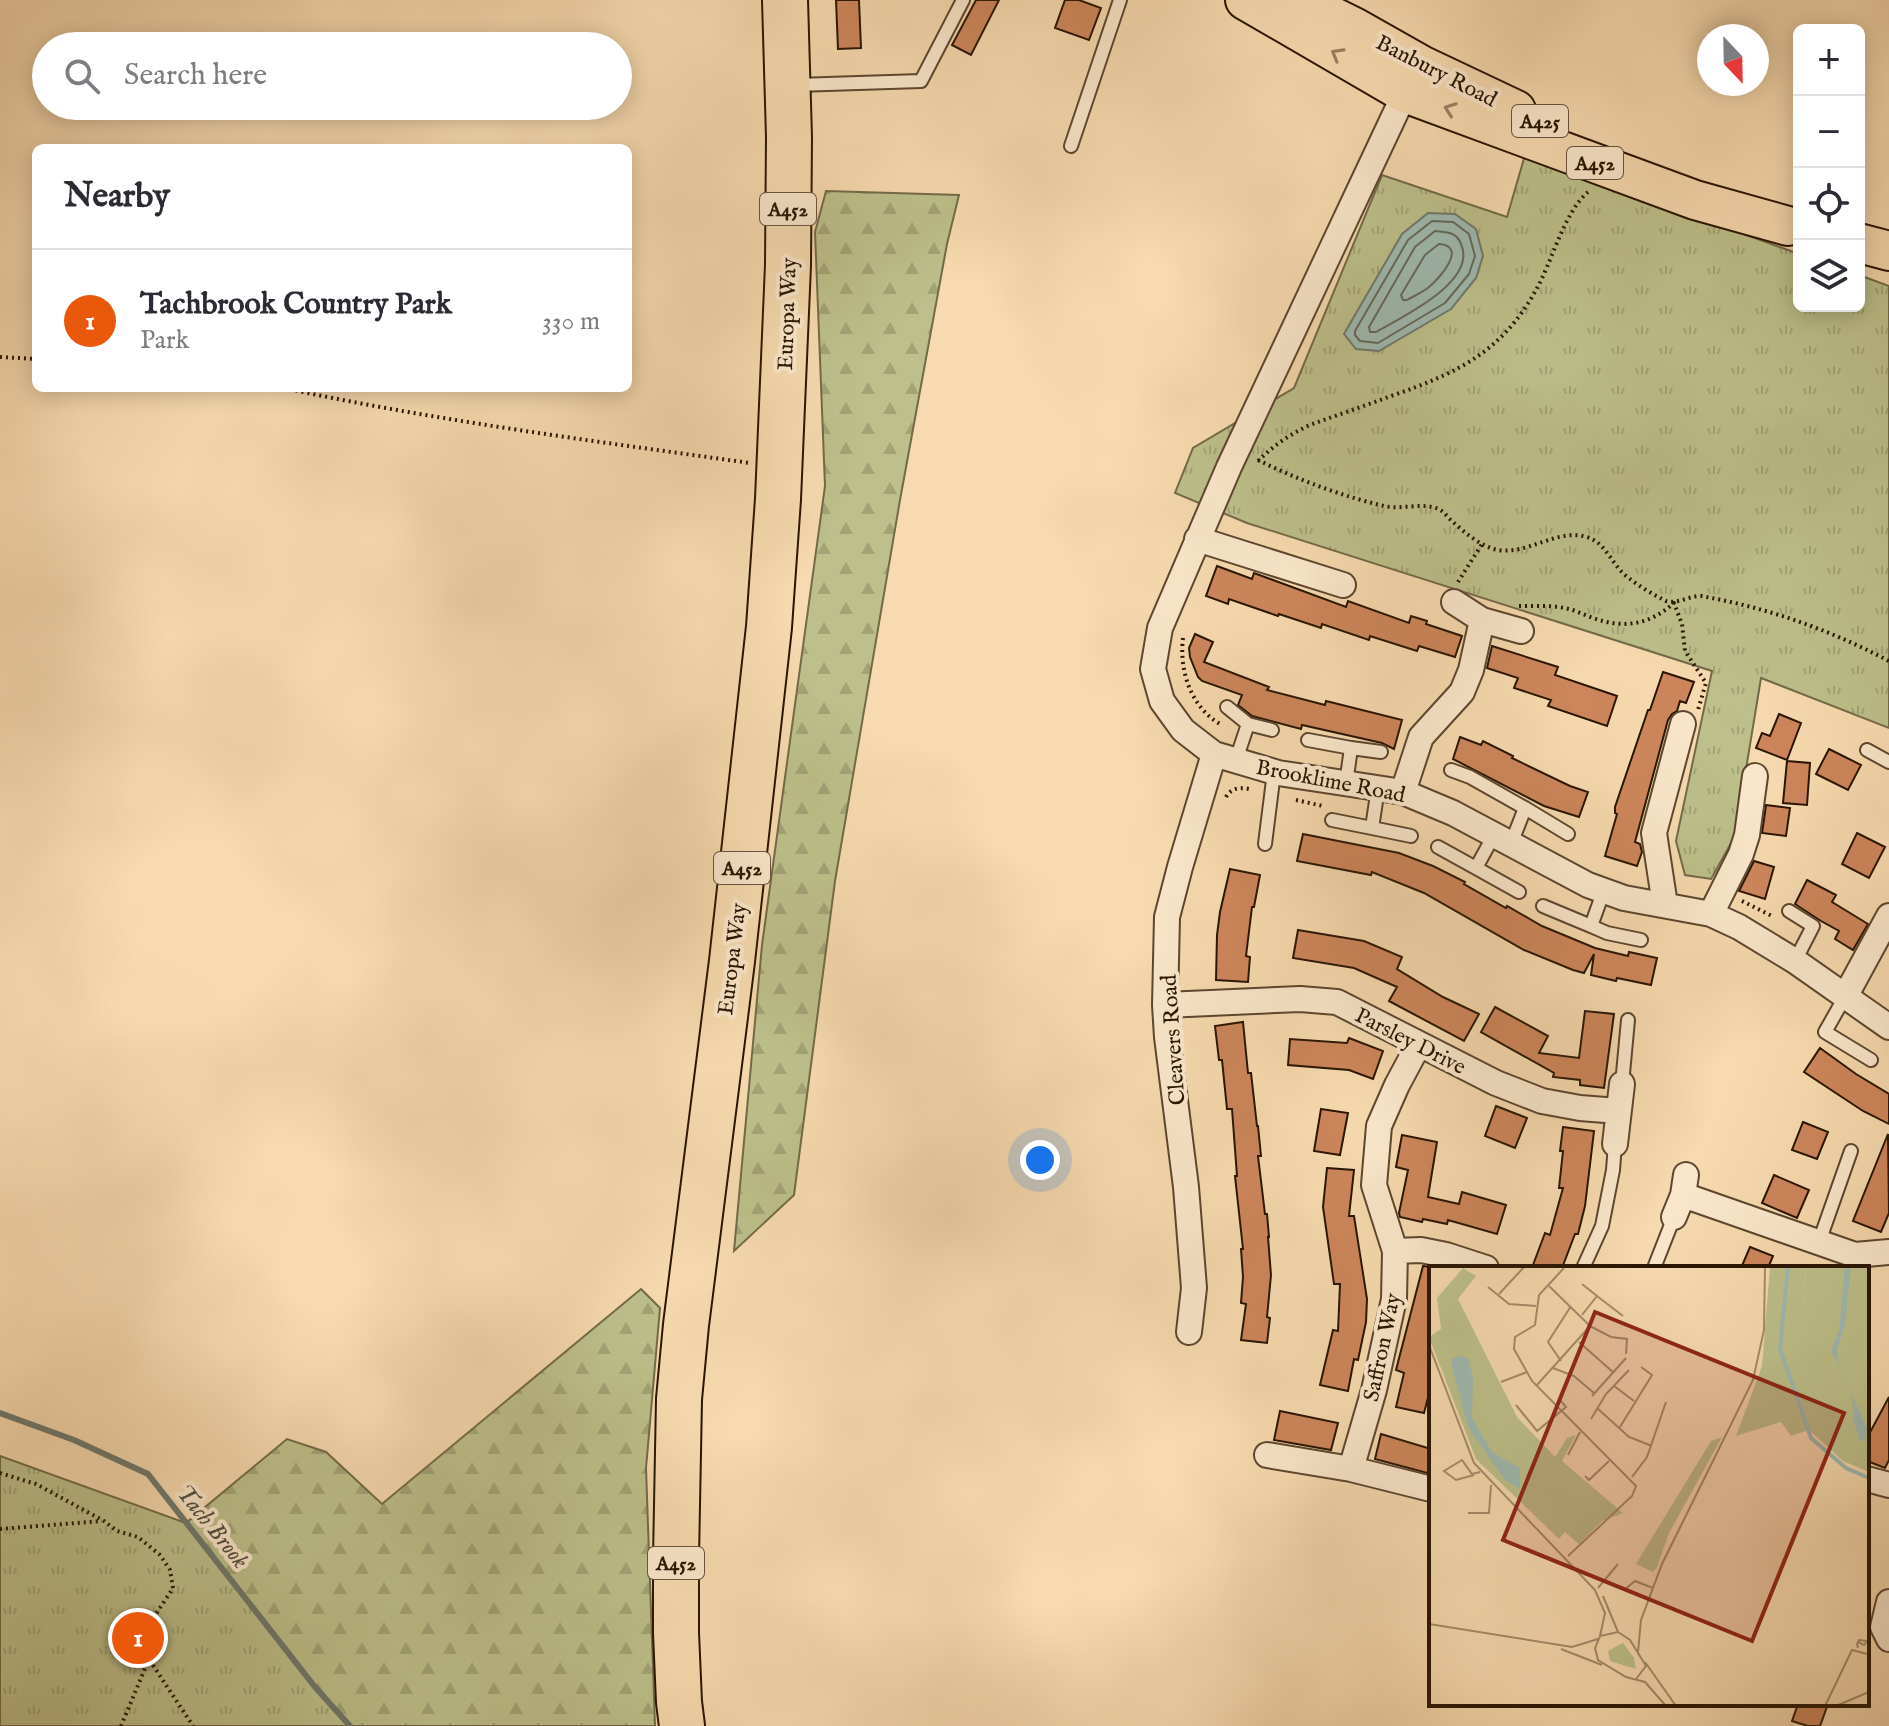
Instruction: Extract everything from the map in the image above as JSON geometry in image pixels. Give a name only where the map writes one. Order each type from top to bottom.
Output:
[{"type":"highway","name":"Europa Way","points":[[682,1726],[678,1688],[676,1573],[679,1399],[769,627],[780,468],[788,265],[789,137],[785,0]]},
{"type":"main road","points":[[1245,0],[1414,79]]},
{"type":"main road","name":"Banbury Road","points":[[1299,0],[1354,27],[1414,79],[1527,115],[1706,187],[1793,228]]},
{"type":"main road","points":[[1865,245],[1889,251]]},
{"type":"street","name":"Brooklime Road","points":[[1414,79],[1229,467],[1160,628],[1153,669],[1162,701],[1183,730],[1225,757],[1274,772],[1403,792],[1453,813],[1588,885],[1624,898],[1711,914],[1737,937],[1795,961],[1889,1027]]},
{"type":"street","points":[[1197,539],[1343,585]]},
{"type":"street","points":[[1460,596],[1482,620],[1521,631]]},
{"type":"street","points":[[1403,792],[1421,737],[1462,692],[1471,670],[1482,620]]},
{"type":"street","points":[[1665,905],[1654,833],[1683,724]]},
{"type":"street","name":"Cleavers Road","points":[[1189,1332],[1194,1288],[1186,1187],[1167,1037],[1167,917],[1180,867],[1225,757]]},
{"type":"street","points":[[1711,914],[1741,854],[1747,835],[1755,776]]},
{"type":"street","points":[[1846,995],[1889,916]]},
{"type":"street","name":"Parsley Drive","points":[[1165,1005],[1300,999],[1337,1002],[1496,1083],[1542,1101],[1618,1111]]},
{"type":"street","name":"Saffron Way","points":[[1351,1469],[1374,1390],[1394,1299],[1395,1251],[1374,1185],[1379,1126],[1419,1044]]},
{"type":"street","points":[[1615,1144],[1622,1084]]},
{"type":"street","points":[[1681,1196],[1855,1255],[1889,1252]]},
{"type":"street","points":[[1395,1251],[1421,1250],[1480,1266]]},
{"type":"street","points":[[1267,1455],[1351,1469],[1429,1488]]},
{"type":"street","points":[[1869,1480],[1889,1485]]},
{"type":"street","points":[[1880,1634],[1889,1602]]},
{"type":"lane","points":[[786,85],[921,81],[963,0]]},
{"type":"lane","points":[[1071,146],[1120,0]]},
{"type":"lane","points":[[1227,707],[1248,724],[1272,730]]},
{"type":"lane","points":[[1225,757],[1248,724]]},
{"type":"lane","points":[[1308,740],[1381,752]]},
{"type":"lane","points":[[1346,784],[1351,748]]},
{"type":"lane","points":[[1867,750],[1889,762]]},
{"type":"lane","points":[[1451,770],[1470,777],[1568,834]]},
{"type":"lane","points":[[1265,844],[1274,772]]},
{"type":"lane","points":[[1372,828],[1378,788]]},
{"type":"lane","points":[[1476,868],[1502,840],[1525,808]]},
{"type":"lane","points":[[1332,820],[1411,836]]},
{"type":"lane","points":[[1438,847],[1519,892]]},
{"type":"lane","points":[[1591,926],[1604,890]]},
{"type":"lane","points":[[1543,906],[1607,933],[1641,940]]},
{"type":"lane","points":[[1789,911],[1827,933]]},
{"type":"lane","points":[[1795,961],[1813,926]]},
{"type":"lane","points":[[1846,995],[1825,1032],[1871,1060]]},
{"type":"lane","points":[[1622,1084],[1628,1020]]},
{"type":"lane","points":[[1584,1266],[1602,1226],[1615,1144]]},
{"type":"lane","points":[[1819,1242],[1851,1151]]},
{"type":"lane","points":[[1655,1266],[1681,1196]]},
{"type":"path","points":[[0,357],[32,359]]},
{"type":"path","points":[[303,392],[565,437],[780,468]]},
{"type":"path","points":[[1258,460],[1305,481],[1384,506],[1437,508],[1482,544],[1499,550],[1568,535],[1588,537],[1601,545],[1623,574],[1656,596],[1674,603],[1682,624],[1685,651],[1706,683],[1693,727],[1683,724]]},
{"type":"path","points":[[1460,596],[1457,583],[1482,544]]},
{"type":"path","points":[[1508,606],[1569,609],[1608,623],[1624,625],[1656,616],[1674,603],[1701,596],[1749,605],[1803,622],[1889,661]]},
{"type":"path","points":[[0,1473],[36,1484],[117,1531],[138,1537],[160,1555],[170,1570],[173,1588],[143,1640],[143,1650],[193,1726]]},
{"type":"path","points":[[0,1529],[104,1521]]},
{"type":"path","points":[[121,1726],[149,1659]]},
{"type":"green space","points":[[1525,155],[1793,252],[1793,312],[1865,312],[1865,277],[1889,286],[1889,728],[1761,678],[1735,836],[1711,879],[1685,875],[1676,841],[1712,671],[1247,523],[1175,493],[1193,448],[1294,388],[1382,175],[1507,217]]},
{"type":"green space","points":[[826,191],[959,195],[947,244],[900,500],[835,881],[794,1195],[734,1251],[762,945],[825,486],[815,232]]},
{"type":"green space","points":[[641,1289],[660,1308],[646,1468],[655,1726],[350,1726],[315,1687],[186,1523],[287,1439],[326,1452],[382,1504]]},
{"type":"green space","points":[[0,1456],[186,1523],[315,1687],[350,1726],[0,1726]]},
{"type":"water","points":[[1428,213],[1455,214],[1476,229],[1483,256],[1476,278],[1451,309],[1379,351],[1356,349],[1344,334],[1402,234]]},
{"type":"building","points":[[836,0],[859,0],[861,48],[838,49]]},
{"type":"building","points":[[976,0],[999,0],[971,55],[952,45]]},
{"type":"building","points":[[1065,0],[1079,0],[1101,8],[1089,40],[1055,28]]},
{"type":"building","points":[[1217,566],[1252,579],[1254,573],[1346,607],[1348,601],[1409,623],[1411,616],[1427,621],[1426,624],[1462,636],[1455,657],[1419,646],[1417,651],[1370,636],[1369,640],[1322,624],[1321,628],[1229,599],[1228,604],[1206,596]]},
{"type":"building","points":[[1195,634],[1213,642],[1204,662],[1269,687],[1267,690],[1402,720],[1394,749],[1382,743],[1302,725],[1301,729],[1252,716],[1238,705],[1242,695],[1198,677],[1189,648]]},
{"type":"building","points":[[1492,646],[1558,667],[1555,675],[1617,696],[1607,726],[1548,706],[1551,700],[1514,688],[1518,678],[1487,668]]},
{"type":"building","points":[[1663,672],[1694,682],[1686,703],[1680,701],[1677,711],[1668,720],[1635,842],[1640,844],[1642,852],[1637,866],[1605,856],[1617,814],[1615,807]]},
{"type":"building","points":[[1779,714],[1801,723],[1787,760],[1756,748],[1762,733],[1770,736]]},
{"type":"building","points":[[1460,737],[1481,745],[1483,741],[1512,758],[1588,792],[1579,817],[1544,806],[1453,759]]},
{"type":"building","points":[[1829,749],[1861,765],[1848,790],[1816,774]]},
{"type":"building","points":[[1787,761],[1810,763],[1807,805],[1783,803]]},
{"type":"building","points":[[1766,805],[1790,808],[1786,836],[1762,833]]},
{"type":"building","points":[[1857,833],[1885,847],[1869,878],[1842,864]]},
{"type":"building","points":[[1303,834],[1399,853],[1465,882],[1542,926],[1595,948],[1628,956],[1629,952],[1657,958],[1651,985],[1591,975],[1594,954],[1584,973],[1573,970],[1524,950],[1424,893],[1372,872],[1371,875],[1297,861]]},
{"type":"building","points":[[1754,861],[1774,867],[1765,899],[1739,891]]},
{"type":"building","points":[[1230,869],[1260,875],[1252,907],[1246,956],[1250,957],[1248,982],[1216,980],[1217,935]]},
{"type":"building","points":[[1807,880],[1836,895],[1832,902],[1868,924],[1853,950],[1835,939],[1839,931],[1795,904]]},
{"type":"building","points":[[1298,930],[1364,941],[1402,957],[1397,969],[1443,997],[1479,1014],[1464,1041],[1389,1001],[1397,987],[1354,968],[1293,958]]},
{"type":"building","points":[[1495,1007],[1548,1036],[1539,1053],[1579,1058],[1585,1011],[1614,1014],[1604,1088],[1580,1085],[1580,1080],[1553,1077],[1554,1073],[1481,1032]]},
{"type":"building","points":[[1243,1022],[1258,1126],[1261,1156],[1258,1156],[1269,1237],[1271,1275],[1267,1343],[1241,1340],[1246,1304],[1241,1303],[1243,1249],[1232,1109],[1227,1109],[1215,1026]]},
{"type":"building","points":[[1349,1038],[1383,1051],[1373,1079],[1349,1070],[1288,1065],[1290,1039],[1347,1043]]},
{"type":"building","points":[[1820,1048],[1889,1094],[1889,1124],[1863,1111],[1804,1072]]},
{"type":"building","points":[[1496,1106],[1527,1118],[1515,1148],[1485,1136]]},
{"type":"building","points":[[1321,1109],[1348,1113],[1340,1155],[1314,1151]]},
{"type":"building","points":[[1803,1122],[1828,1132],[1817,1159],[1792,1150]]},
{"type":"building","points":[[1563,1127],[1594,1131],[1585,1206],[1578,1234],[1575,1234],[1563,1266],[1536,1266],[1533,1265],[1545,1233],[1550,1235],[1563,1188],[1559,1188],[1563,1151],[1560,1151]]},
{"type":"building","points":[[1888,1134],[1889,1213],[1881,1232],[1853,1221]]},
{"type":"building","points":[[1402,1135],[1437,1142],[1428,1197],[1459,1204],[1462,1192],[1506,1205],[1497,1234],[1448,1220],[1447,1224],[1400,1217],[1408,1170],[1396,1167]]},
{"type":"building","points":[[1327,1168],[1354,1170],[1349,1216],[1354,1216],[1367,1299],[1366,1322],[1348,1391],[1320,1385],[1333,1330],[1338,1331],[1340,1284],[1334,1284],[1323,1207]]},
{"type":"building","points":[[1774,1175],[1809,1190],[1797,1218],[1762,1203]]},
{"type":"building","points":[[1750,1247],[1773,1256],[1769,1266],[1742,1266]]},
{"type":"building","points":[[1423,1266],[1429,1267],[1429,1394],[1424,1413],[1396,1407],[1404,1373],[1396,1370]]},
{"type":"building","points":[[1889,1397],[1889,1460],[1885,1468],[1869,1462],[1869,1434]]},
{"type":"building","points":[[1280,1411],[1338,1423],[1331,1450],[1274,1440]]},
{"type":"building","points":[[1381,1434],[1429,1448],[1429,1473],[1375,1459]]},
{"type":"building","points":[[1797,1706],[1827,1706],[1820,1726],[1792,1721]]},
{"type":"waterway","name":"Tach Brook","points":[[0,1413],[74,1440],[148,1474],[315,1687],[350,1726]]},
{"type":"place","name":"Tachbrook Country Park","points":[[138,1638]]}]
